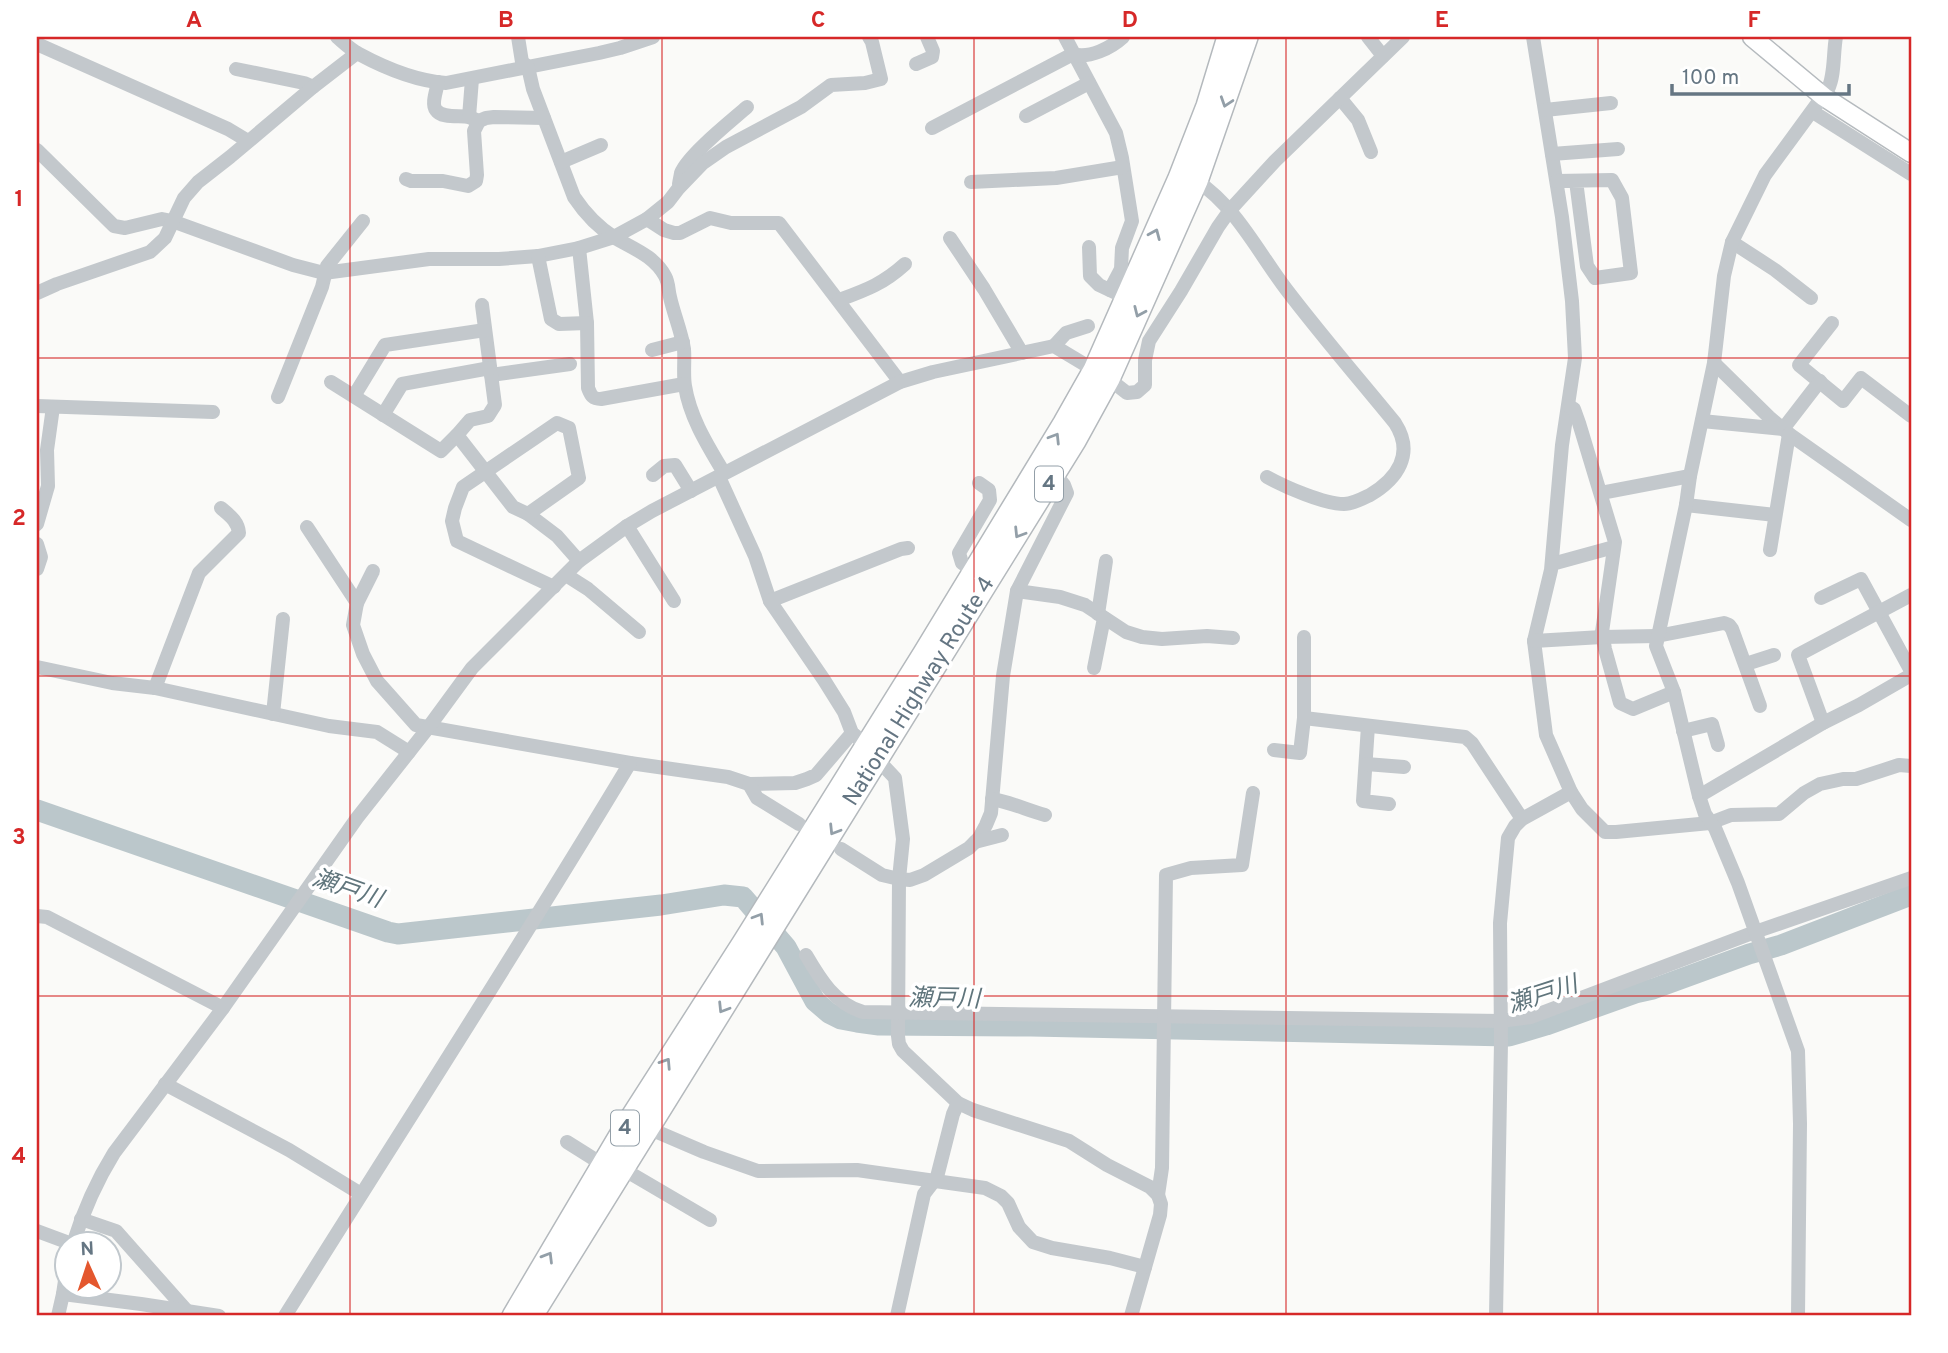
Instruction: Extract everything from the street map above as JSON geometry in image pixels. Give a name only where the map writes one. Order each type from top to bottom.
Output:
[{"type":"highway","name":"National Highway Route 4","points":[[513,1316],[613,1166],[783,896],[865,746],[1065,423],[1101,374],[1119,294],[1179,178],[1207,106],[1228,37]]},
{"type":"highway","name":"National Highway Route 4","points":[[865,746],[1055,474],[1101,374],[1198,181],[1247,37]]},
{"type":"highway","name":"National Highway Route 4","points":[[532,1316],[613,1166],[648,1128],[751,946]]},
{"type":"main road","points":[[1752,37],[1824,97],[1911,153]]},
{"type":"street","points":[[337,37],[357,53],[405,73],[446,83],[620,48],[653,37]]},
{"type":"street","points":[[518,37],[522,62],[528,67],[533,89],[574,197],[582,209],[614,237],[643,253],[660,269],[668,282],[670,299],[683,342],[684,384],[688,402],[722,475],[770,601],[865,746],[895,778],[903,839],[899,879],[899,1044],[957,1103],[1069,1141],[1107,1165],[1150,1187],[1158,1195],[1160,1215],[1131,1316]]},
{"type":"street","points":[[916,64],[932,57],[933,51],[927,37]]},
{"type":"street","points":[[1065,37],[1116,133],[1132,221],[1122,248],[1119,294],[1099,285],[1090,276],[1089,247]]},
{"type":"street","points":[[932,128],[1073,54],[1078,56],[1101,51],[1123,37]]},
{"type":"street","points":[[1368,37],[1383,56]]},
{"type":"street","points":[[77,1230],[100,1175],[114,1153],[223,1008],[358,818],[472,668],[579,561],[652,511],[900,382],[933,372],[1054,346],[1127,393],[1137,392],[1143,388],[1145,380],[1149,341],[1217,227],[1275,161],[1403,37]]},
{"type":"street","points":[[1533,37],[1557,181],[1572,301],[1575,358],[1562,445],[1552,564],[1534,641],[1546,735],[1571,792],[1582,809],[1605,832],[1616,832],[1710,823],[1731,815],[1779,814],[1804,793],[1820,784],[1856,779],[1899,765],[1911,766]]},
{"type":"street","points":[[1798,1316],[1798,1051],[1729,861],[1715,828],[1705,814],[1674,692],[1656,646],[1713,363],[1724,276],[1732,242],[1765,174],[1831,84],[1836,37]]},
{"type":"street","points":[[37,150],[114,226],[125,228],[162,219],[172,221],[293,265],[324,273],[429,259],[538,256],[579,248],[614,237],[647,219],[668,202],[713,155],[801,107],[831,85],[881,79],[875,38]]},
{"type":"street","points":[[37,44],[228,129],[248,141]]},
{"type":"street","points":[[37,293],[150,252],[165,238],[184,198],[198,182],[357,53]]},
{"type":"street","points":[[236,69],[313,86]]},
{"type":"street","points":[[406,179],[443,181],[461,186],[473,183],[477,176],[472,79]]},
{"type":"street","points":[[438,82],[436,112],[474,119],[544,118]]},
{"type":"street","points":[[1026,116],[1089,83]]},
{"type":"street","points":[[1340,97],[1358,120],[1371,152]]},
{"type":"street","points":[[1545,110],[1611,103]]},
{"type":"street","points":[[678,189],[681,172],[686,166],[704,145],[747,107]]},
{"type":"street","points":[[1813,112],[1911,174]]},
{"type":"street","points":[[561,162],[601,145]]},
{"type":"street","points":[[1552,154],[1618,149]]},
{"type":"street","points":[[971,183],[1056,178],[1123,167]]},
{"type":"street","points":[[1557,181],[1612,180],[1622,198],[1631,273],[1595,278],[1587,266],[1576,181]]},
{"type":"street","points":[[1198,181],[1230,210],[1287,291],[1395,424],[1403,439],[1403,456],[1398,470],[1389,482],[1360,500],[1344,505],[1320,499],[1268,477]]},
{"type":"street","points":[[647,219],[674,233],[680,233],[710,219],[747,224],[779,223],[900,382]]},
{"type":"street","points":[[278,397],[322,287],[327,266],[363,221]]},
{"type":"street","points":[[950,238],[1022,353]]},
{"type":"street","points":[[1732,242],[1811,298]]},
{"type":"street","points":[[579,248],[587,323],[588,388],[591,395],[601,399],[684,384]]},
{"type":"street","points":[[538,256],[551,319],[559,324],[587,323]]},
{"type":"street","points":[[839,300],[873,288],[889,279],[905,264]]},
{"type":"street","points":[[331,383],[441,451],[470,420],[488,416],[495,405],[482,305]]},
{"type":"street","points":[[1832,323],[1799,365],[1843,401],[1861,378],[1911,416]]},
{"type":"street","points":[[1054,346],[1065,327],[1088,326]]},
{"type":"street","points":[[354,396],[385,345],[485,330]]},
{"type":"street","points":[[652,350],[683,342]]},
{"type":"street","points":[[1713,363],[1786,431],[1911,520]]},
{"type":"street","points":[[383,415],[402,384],[490,371],[570,364]]},
{"type":"street","points":[[1770,550],[1786,431],[1820,381]]},
{"type":"street","points":[[37,406],[213,412]]},
{"type":"street","points":[[1569,406],[1579,423],[1615,542],[1602,637],[1620,703],[1633,709],[1674,692]]},
{"type":"street","points":[[37,524],[48,486],[47,450],[53,407]]},
{"type":"street","points":[[1702,421],[1786,431]]},
{"type":"street","points":[[528,514],[579,478],[569,428],[557,423],[463,487],[452,521],[457,541],[554,587]]},
{"type":"street","points":[[457,435],[513,507],[528,514],[557,536],[579,561]]},
{"type":"street","points":[[653,475],[664,466],[675,465],[691,491]]},
{"type":"street","points":[[841,849],[882,876],[910,880],[924,875],[969,848],[986,825],[991,813],[1003,676],[1017,591],[1067,493],[1055,474]]},
{"type":"street","points":[[1601,493],[1690,476]]},
{"type":"street","points":[[974,571],[962,563],[959,553],[990,500],[989,490],[979,483]]},
{"type":"street","points":[[1686,505],[1775,515]]},
{"type":"street","points":[[155,688],[199,573],[239,533],[234,519],[221,508]]},
{"type":"street","points":[[627,526],[674,601]]},
{"type":"street","points":[[307,527],[357,603]]},
{"type":"street","points":[[37,544],[41,557],[37,569]]},
{"type":"street","points":[[1552,564],[1614,547]]},
{"type":"street","points":[[770,601],[908,548]]},
{"type":"street","points":[[1094,668],[1106,561]]},
{"type":"street","points":[[373,571],[357,603],[354,625],[363,654],[377,681],[416,725],[630,763],[728,777],[749,784],[794,783],[807,779],[865,746]]},
{"type":"street","points":[[566,575],[588,589],[639,632]]},
{"type":"street","points":[[1699,796],[1911,673],[1861,579],[1821,598]]},
{"type":"street","points":[[1017,591],[1060,597],[1085,605],[1126,632],[1142,637],[1233,638]]},
{"type":"street","points":[[1823,723],[1798,655],[1911,595]]},
{"type":"street","points":[[273,714],[283,619]]},
{"type":"street","points":[[1534,641],[1657,636],[1724,623],[1732,629],[1760,706]]},
{"type":"street","points":[[1274,750],[1300,752],[1304,718],[1304,637]]},
{"type":"street","points":[[1746,664],[1774,655]]},
{"type":"street","points":[[37,667],[112,683],[155,688],[329,726],[376,732],[409,752]]},
{"type":"street","points":[[1304,718],[1465,737],[1472,743],[1522,819]]},
{"type":"street","points":[[1683,731],[1712,724],[1718,745]]},
{"type":"street","points":[[1368,726],[1363,801],[1389,804]]},
{"type":"street","points":[[285,1316],[543,907],[630,763]]},
{"type":"street","points":[[1366,764],[1404,767]]},
{"type":"street","points":[[749,784],[757,798],[799,824]]},
{"type":"street","points":[[1496,1316],[1501,1042],[1500,923],[1508,838],[1514,826],[1522,819],[1571,792]]},
{"type":"street","points":[[1158,1195],[1162,1168],[1166,875],[1191,868],[1241,866],[1253,793]]},
{"type":"street","points":[[992,799],[1007,801],[1016,807],[1045,815]]},
{"type":"street","points":[[975,842],[1002,835]]},
{"type":"street","points":[[806,955],[818,975],[844,1005],[863,1012],[898,1016],[1501,1023],[1531,1017],[1911,878]]},
{"type":"street","points":[[37,916],[47,917],[223,1008]]},
{"type":"street","points":[[165,1084],[289,1150],[361,1194]]},
{"type":"street","points":[[897,1316],[924,1194],[937,1177],[957,1103]]},
{"type":"street","points":[[648,1128],[758,1171],[857,1170],[985,1188],[1008,1203],[1019,1227],[1033,1242],[1145,1267]]},
{"type":"street","points":[[567,1142],[710,1220]]},
{"type":"street","points":[[81,1219],[116,1231],[186,1310]]},
{"type":"street","points":[[122,1297],[219,1316]]},
{"type":"waterway","name":"瀬戸川","points":[[37,810],[398,934],[661,905],[724,895],[743,897],[786,947],[815,1001],[841,1019],[879,1025],[1509,1036],[1781,945],[1911,895]]}]
